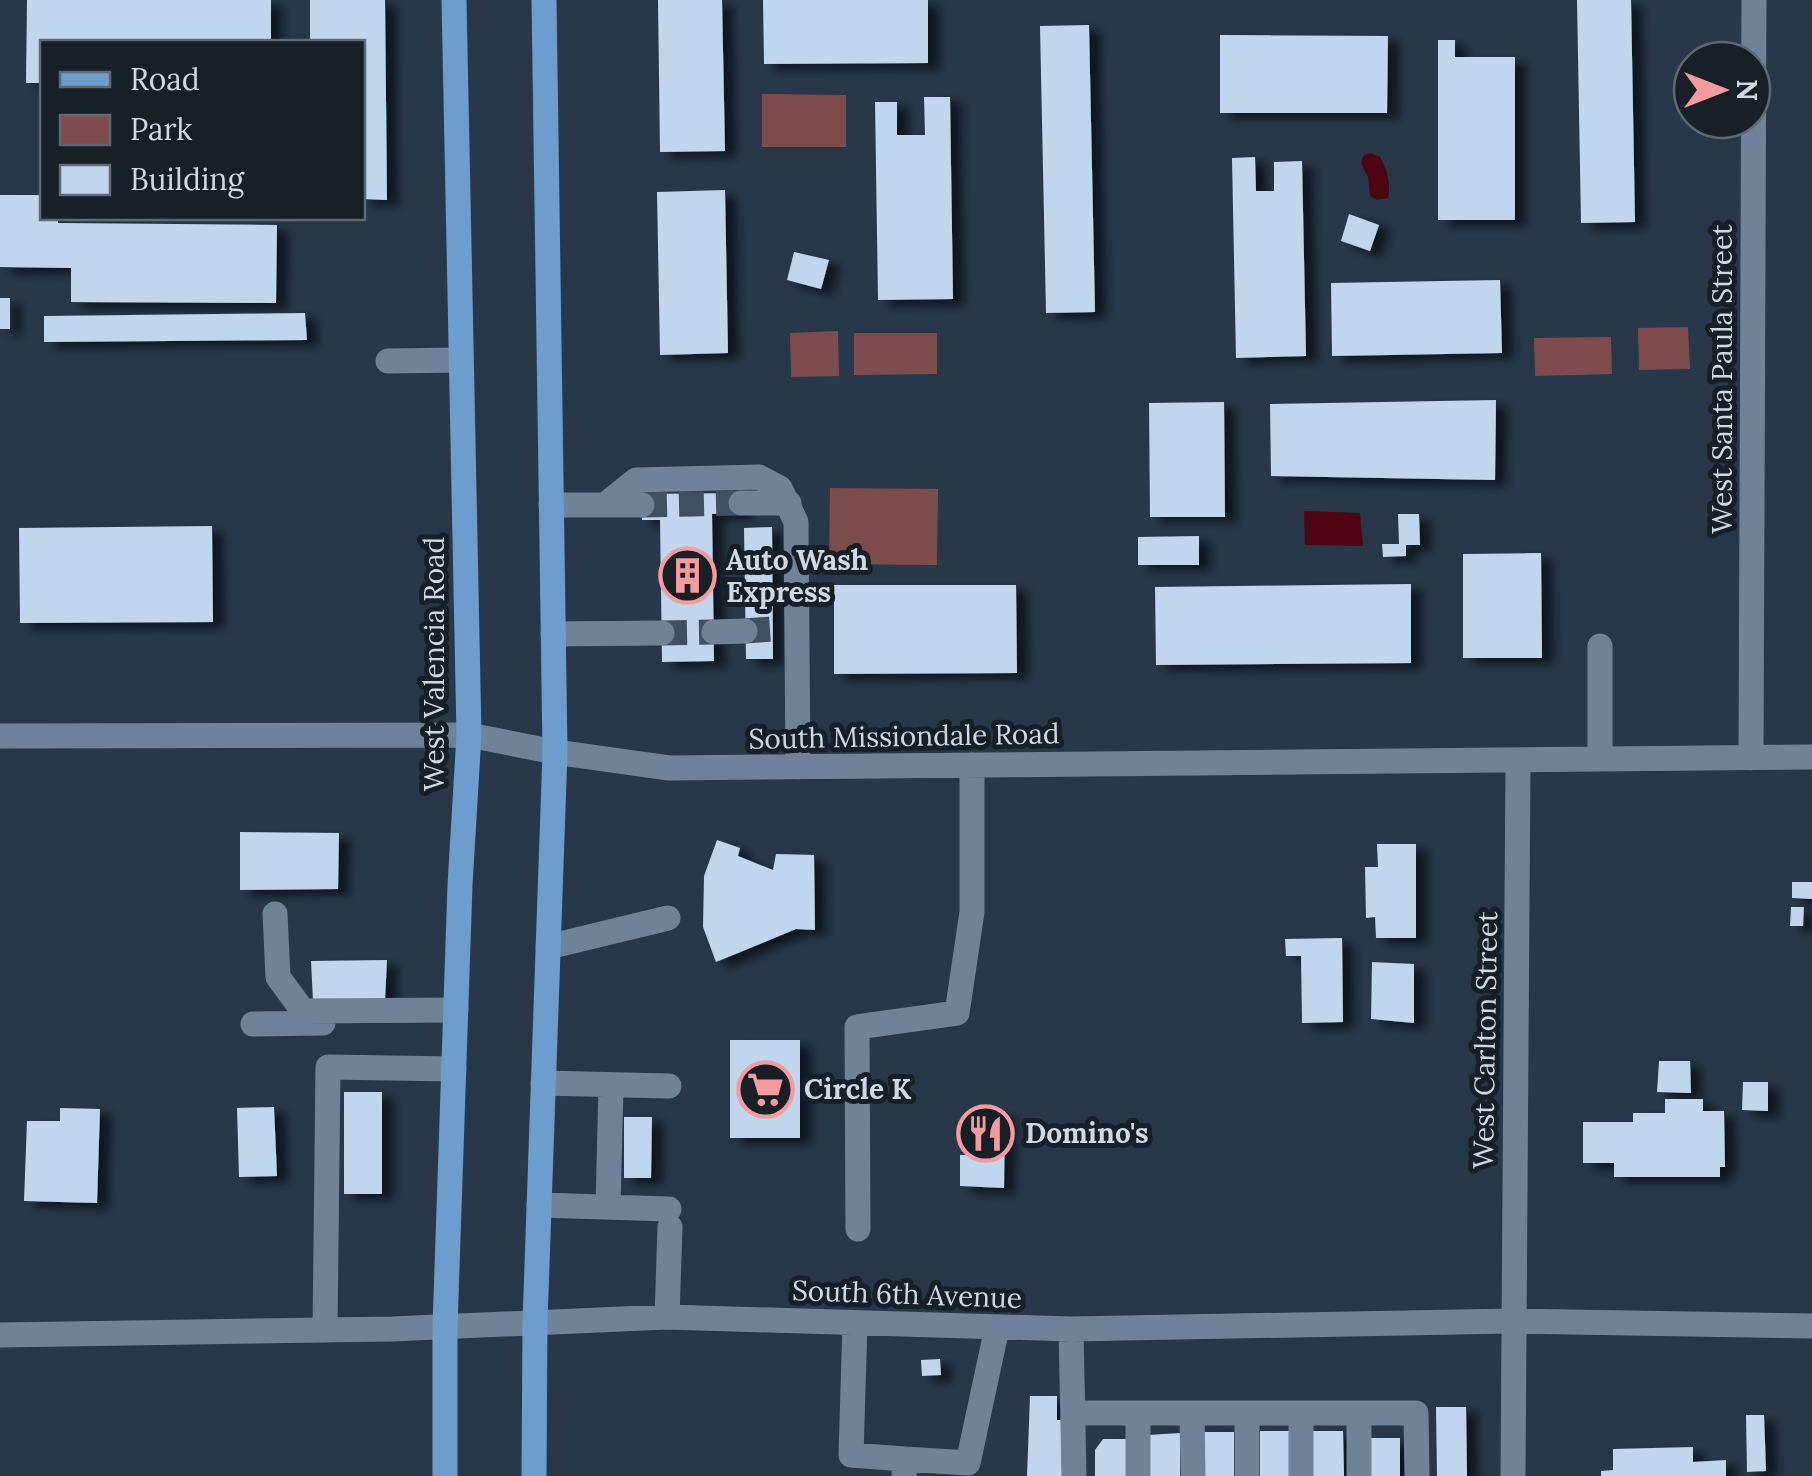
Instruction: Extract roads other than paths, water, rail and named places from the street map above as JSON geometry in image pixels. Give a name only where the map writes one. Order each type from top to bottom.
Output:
[{"type":"main road","name":"West Valencia Road","points":[[445,1476],[445,1326],[469,734],[454,0]]},
{"type":"main road","points":[[534,1476],[535,1322],[555,752],[544,0]]},
{"type":"street","name":"West Santa Paula Street","points":[[1751,758],[1754,0]]},
{"type":"street","points":[[388,361],[459,360]]},
{"type":"street","points":[[604,505],[636,480],[760,477],[780,488],[796,522],[785,632],[798,766]]},
{"type":"street","points":[[741,503],[789,502]]},
{"type":"street","points":[[551,505],[642,506]]},
{"type":"street","points":[[714,632],[745,631]]},
{"type":"street","points":[[552,634],[662,633]]},
{"type":"street","points":[[1600,646],[1600,759]]},
{"type":"street","name":"South Missiondale Road","points":[[0,736],[469,734],[555,752],[669,768],[1812,757]]},
{"type":"street","name":"West Carlton Street","points":[[1513,1476],[1518,760]]},
{"type":"street","points":[[858,1229],[857,1027],[958,1013],[972,912],[972,765]]},
{"type":"street","points":[[275,914],[278,978],[303,1011],[456,1016]]},
{"type":"street","points":[[548,947],[668,918]]},
{"type":"street","points":[[254,1024],[456,1016]]},
{"type":"street","points":[[325,1330],[328,1067],[454,1069]]},
{"type":"street","points":[[543,1083],[669,1086]]},
{"type":"street","points":[[608,1207],[611,1085]]},
{"type":"street","points":[[539,1205],[608,1207],[669,1218],[666,1317]]},
{"type":"street","name":"South 6th Avenue","points":[[0,1335],[325,1330],[666,1317],[1071,1329],[1512,1321],[1812,1326]]},
{"type":"street","points":[[854,1323],[851,1454],[904,1467],[968,1464],[997,1328]]},
{"type":"street","points":[[1071,1329],[1074,1476]]},
{"type":"street","points":[[1073,1413],[1416,1413],[1417,1476]]},
{"type":"street","points":[[1138,1413],[1138,1476]]},
{"type":"street","points":[[1192,1413],[1193,1476]]},
{"type":"street","points":[[1246,1413],[1247,1476]]},
{"type":"street","points":[[1301,1413],[1301,1476]]},
{"type":"street","points":[[1359,1413],[1359,1476]]},
{"type":"tunnel","points":[[642,505],[741,503]]},
{"type":"tunnel","points":[[745,631],[773,629]]},
{"type":"tunnel","points":[[662,633],[714,632]]},
{"type":"place","name":"Auto Wash Express","points":[[687,576]]},
{"type":"place","name":"Circle K","points":[[765,1089]]},
{"type":"place","name":"Domino's","points":[[986,1133]]}]
